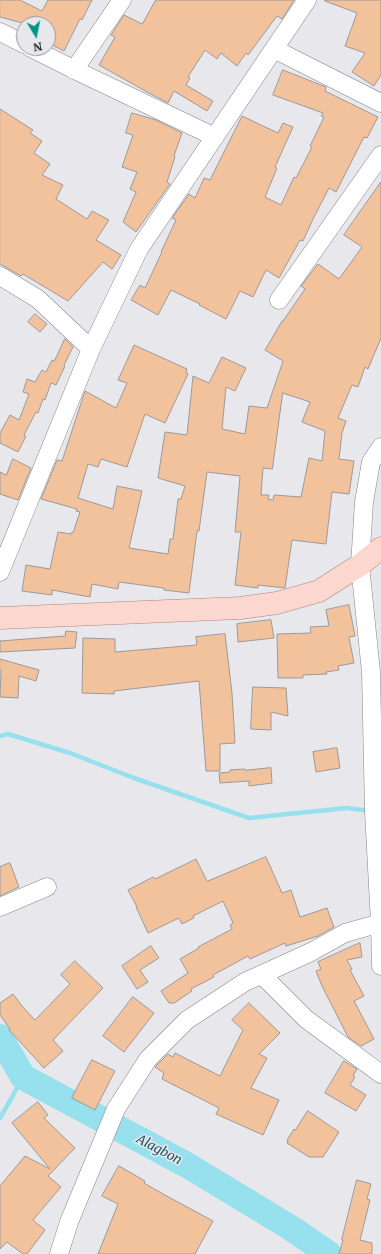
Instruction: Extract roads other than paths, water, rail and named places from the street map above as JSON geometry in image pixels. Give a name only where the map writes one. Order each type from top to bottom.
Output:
[{"type":"main road","points":[[0,618],[240,608],[277,603],[319,591],[360,565],[381,548]]},
{"type":"street","points":[[74,70],[122,0]]},
{"type":"street","points":[[0,572],[91,349],[139,249],[306,0]]},
{"type":"street","points":[[0,32],[16,40]]},
{"type":"street","points":[[274,49],[381,103]]},
{"type":"street","points":[[47,56],[215,137]]},
{"type":"street","points":[[279,300],[381,155]]},
{"type":"street","points":[[0,276],[38,299],[91,349]]},
{"type":"street","points":[[381,446],[371,462],[364,502],[360,565],[371,672],[374,812],[381,923],[381,966]]},
{"type":"street","points":[[0,907],[47,887]]},
{"type":"street","points":[[59,1254],[69,1222],[116,1109],[148,1059],[188,1020],[245,982],[311,952],[345,933],[381,923]]},
{"type":"street","points":[[262,975],[306,1019],[381,1074]]},
{"type":"waterway","points":[[0,736],[8,734],[70,753],[134,778],[249,818],[347,808],[369,811]]},
{"type":"waterway","name":"Alagbon","points":[[0,1037],[23,1077],[187,1165],[291,1228],[329,1254]]},
{"type":"waterway","points":[[0,1118],[23,1077]]}]
